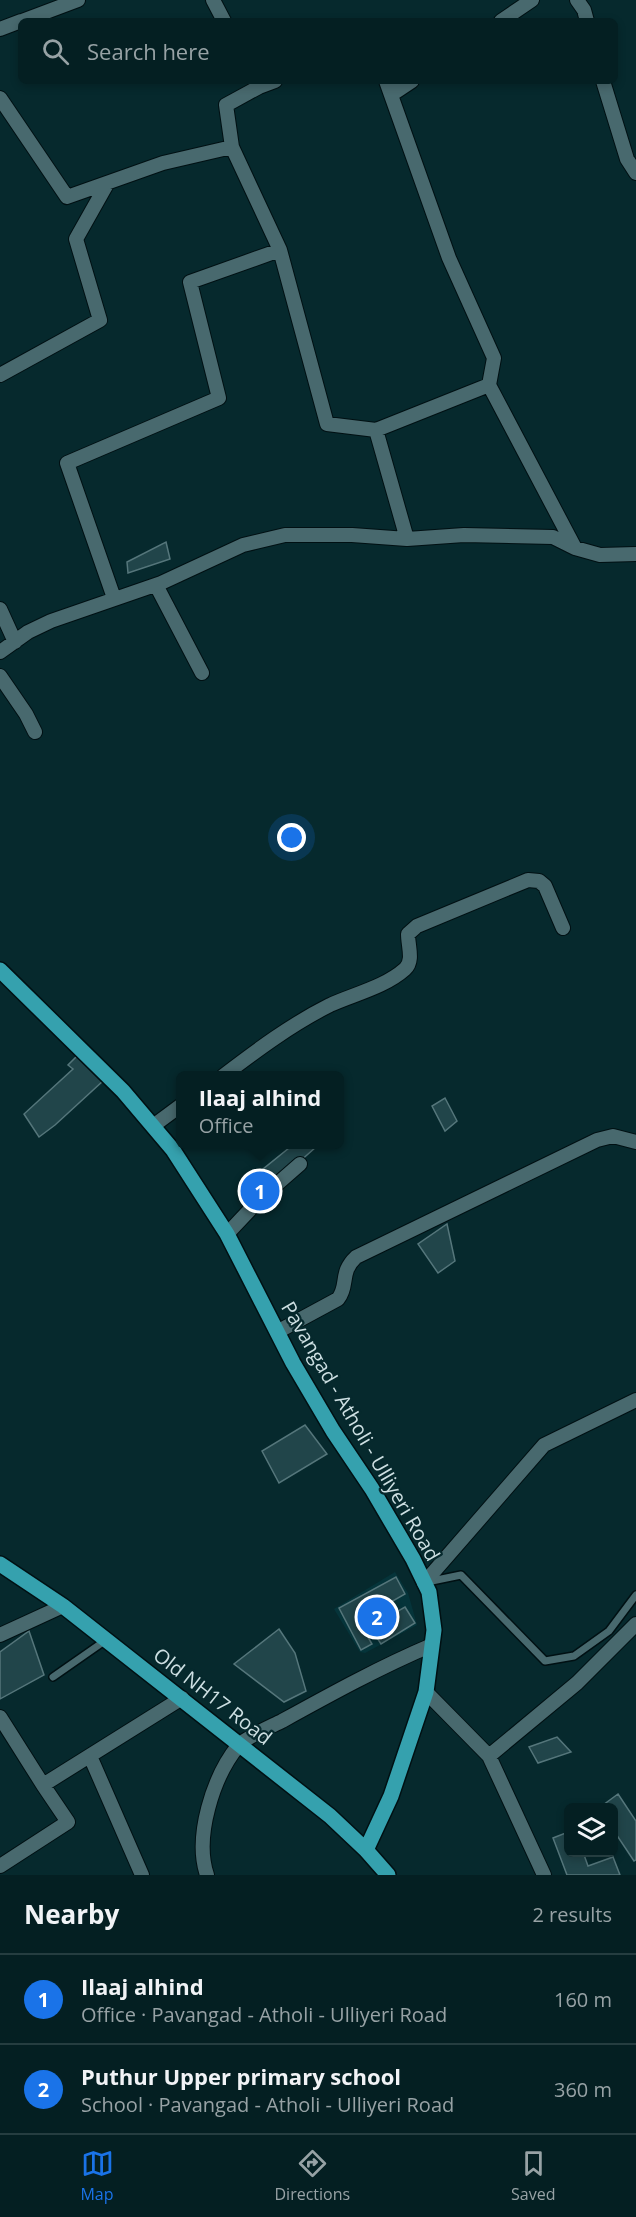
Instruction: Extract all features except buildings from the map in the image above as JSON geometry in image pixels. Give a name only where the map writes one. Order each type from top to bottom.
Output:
[{"type":"main road","name":"Pavangad - Atholi - Ulliyeri Road","points":[[0,970],[123,1091],[172,1150],[227,1234],[293,1363],[333,1431],[372,1490],[429,1592],[434,1630],[426,1692],[392,1796],[366,1850]]},
{"type":"main road","name":"Old NH17 Road","points":[[0,1564],[63,1606],[330,1816],[366,1850],[387,1875]]},
{"type":"street","points":[[30,18],[78,0]]},
{"type":"street","points":[[213,0],[222,18]]},
{"type":"street","points":[[505,18],[532,0]]},
{"type":"street","points":[[577,0],[586,18]]},
{"type":"street","points":[[0,29],[18,22]]},
{"type":"street","points":[[257,84],[226,105],[232,147],[280,250],[327,424],[376,430],[489,385]]},
{"type":"street","points":[[387,84],[449,258],[494,358],[489,385],[575,548]]},
{"type":"street","points":[[391,95],[408,84]]},
{"type":"street","points":[[604,84],[627,159],[636,173]]},
{"type":"street","points":[[0,98],[67,197],[163,163],[232,147]]},
{"type":"street","points":[[0,375],[100,320],[76,238],[107,184]]},
{"type":"street","points":[[114,598],[68,463],[219,398],[190,282],[280,250]]},
{"type":"street","points":[[376,430],[407,540]]},
{"type":"street","points":[[0,652],[28,632],[51,621],[156,585],[243,545],[285,535],[352,535],[407,540],[464,535],[553,537],[575,548],[600,555],[636,554]]},
{"type":"street","points":[[156,585],[202,673]]},
{"type":"street","points":[[0,609],[15,642]]},
{"type":"street","points":[[0,676],[26,714],[35,732]]},
{"type":"street","points":[[229,1071],[278,1035],[329,1006],[381,984],[406,968],[411,958],[408,934],[417,926],[528,880],[539,881],[545,886],[563,928]]},
{"type":"street","points":[[153,1126],[176,1109]]},
{"type":"street","points":[[277,1332],[338,1299],[342,1295],[347,1266],[357,1257],[597,1140],[613,1136],[636,1142]]},
{"type":"street","points":[[227,1234],[260,1199],[300,1164]]},
{"type":"street","points":[[424,1583],[543,1445],[636,1400]]},
{"type":"street","points":[[0,1635],[63,1606]]},
{"type":"street","points":[[489,1756],[577,1683],[636,1624]]},
{"type":"street","points":[[207,1875],[202,1860],[203,1831],[223,1771],[239,1744],[388,1664],[432,1645]]},
{"type":"street","points":[[426,1692],[489,1756],[544,1875]]},
{"type":"street","points":[[43,1785],[182,1698]]},
{"type":"street","points":[[0,1717],[68,1822],[0,1866]]},
{"type":"street","points":[[90,1756],[142,1875]]},
{"type":"lane","points":[[424,1583],[461,1575],[545,1661],[574,1656],[609,1631],[636,1595]]},
{"type":"lane","points":[[53,1677],[106,1640]]},
{"type":"shaded area","points":[[395,1572],[408,1593],[417,1625],[365,1653],[360,1652],[334,1609]]},
{"type":"place","name":"Ilaaj alhind","points":[[260,1191]]},
{"type":"place","name":"Puthur Upper primary school","points":[[377,1617]]}]
